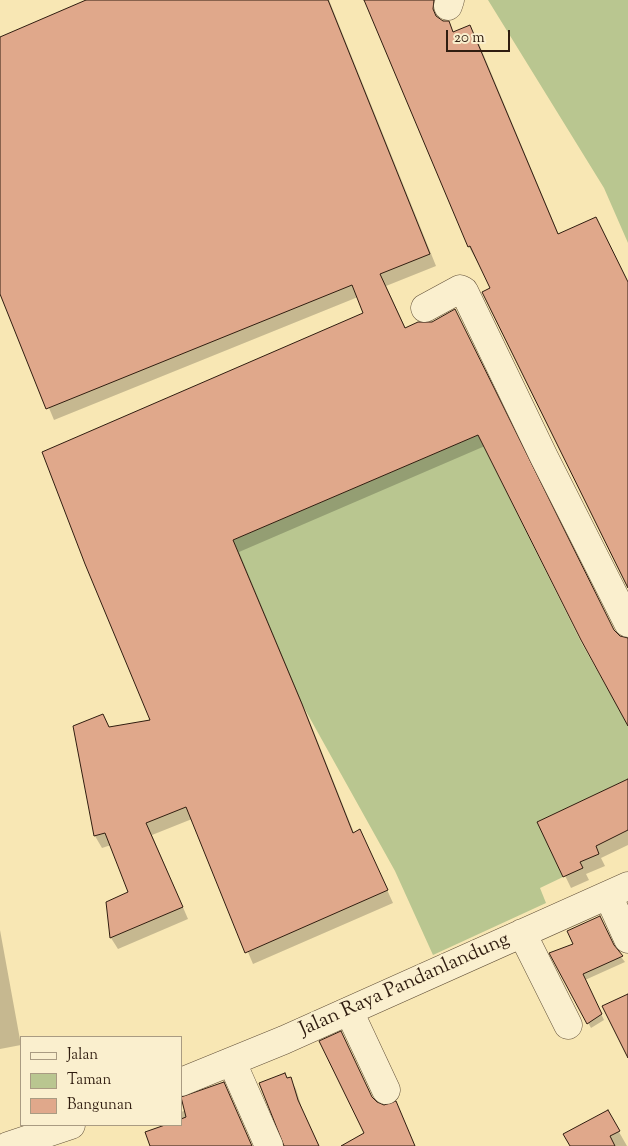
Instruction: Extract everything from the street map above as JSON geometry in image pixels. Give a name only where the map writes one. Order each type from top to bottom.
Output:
[{"type":"street","points":[[425,308],[460,289],[464,291],[544,457],[628,623]]},
{"type":"street","points":[[618,891],[628,939]]},
{"type":"street","name":"Jalan Raya Pandanlandung","points":[[182,1082],[349,1011],[618,891]]},
{"type":"street","points":[[522,934],[568,1025]]},
{"type":"street","points":[[349,1011],[386,1090]]},
{"type":"street","points":[[232,1062],[269,1146]]},
{"type":"street","points":[[8,1146],[68,1126]]},
{"type":"green space","points":[[488,0],[628,0],[628,243],[604,188]]},
{"type":"green space","points":[[478,435],[581,642],[628,725],[628,779],[538,822],[563,877],[540,888],[546,903],[433,955],[395,871],[302,704],[233,540]]},
{"type":"building","points":[[86,0],[328,0],[430,254],[380,274],[405,328],[418,322],[432,322],[455,309],[614,630],[620,636],[628,638],[628,726],[581,640],[478,435],[233,540],[302,704],[353,833],[360,829],[388,890],[245,953],[186,807],[146,823],[183,907],[110,938],[106,902],[128,892],[105,833],[94,836],[73,726],[103,714],[109,727],[150,720],[85,564],[42,452],[363,313],[352,285],[46,409],[0,294],[0,37]]},
{"type":"building","points":[[364,0],[434,0],[433,9],[436,16],[443,21],[449,21],[453,32],[470,25],[558,234],[596,217],[628,282],[628,588],[482,292],[490,288],[470,246],[468,247]]},
{"type":"building","points":[[628,779],[628,830],[596,846],[599,854],[580,862],[583,868],[563,877],[537,822]]},
{"type":"building","points":[[600,916],[614,945],[623,956],[583,974],[602,1014],[587,1024],[549,953],[573,944],[567,931]]},
{"type":"building","points":[[628,994],[628,1058],[602,1006]]},
{"type":"building","points":[[341,1031],[372,1097],[384,1105],[396,1101],[415,1146],[341,1146],[364,1133],[319,1041]]},
{"type":"building","points":[[285,1073],[287,1078],[291,1077],[298,1100],[319,1146],[284,1146],[259,1083]]},
{"type":"building","points":[[224,1082],[252,1146],[150,1146],[145,1132],[162,1126],[182,1126],[182,1119],[186,1117],[182,1097]]},
{"type":"building","points":[[608,1110],[620,1131],[610,1136],[615,1146],[570,1146],[563,1134]]}]
